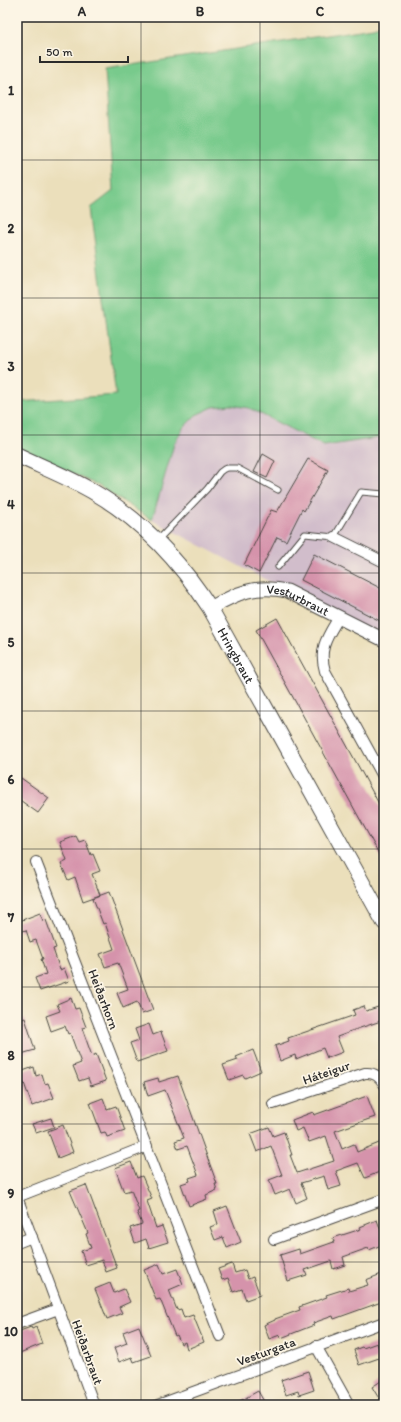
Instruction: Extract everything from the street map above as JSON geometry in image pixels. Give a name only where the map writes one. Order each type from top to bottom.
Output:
[{"type":"main road","name":"Hringbraut","points":[[17,455],[92,491],[124,512],[157,541],[188,576],[210,608],[384,922]]},
{"type":"street","points":[[334,537],[384,562]]},
{"type":"street","name":"Vesturbraut","points":[[210,608],[245,591],[265,588],[287,591],[384,640]]},
{"type":"street","points":[[340,617],[325,642],[322,657],[325,671],[384,778]]},
{"type":"street","name":"Heiðarhorn","points":[[36,862],[220,1336]]},
{"type":"street","name":"Háteigur","points":[[273,1104],[365,1073],[378,1076],[384,1084]]},
{"type":"street","points":[[17,1197],[146,1146]]},
{"type":"street","name":"Heiðarbraut","points":[[17,1197],[94,1405]]},
{"type":"street","points":[[274,1239],[384,1199]]},
{"type":"street","points":[[17,1243],[32,1237]]},
{"type":"street","name":"Heiðarbraut","points":[[17,1324],[58,1309]]},
{"type":"street","name":"Vesturgata","points":[[158,1405],[384,1322]]},
{"type":"street","points":[[316,1346],[349,1405]]},
{"type":"lane","points":[[157,541],[224,469],[237,468],[278,490]]},
{"type":"lane","points":[[278,567],[305,534],[334,537],[361,492],[384,494]]},
{"type":"shaded area","points":[[222,405],[249,408],[324,446],[384,437],[384,640],[152,520],[177,436],[196,415],[204,410]]},
{"type":"green space","points":[[384,24],[384,437],[324,446],[249,408],[231,405],[213,407],[196,415],[183,428],[174,444],[152,520],[99,486],[17,447],[17,402],[116,395],[91,208],[113,191],[105,69],[373,28]]},
{"type":"building","points":[[263,454],[275,461],[267,478],[254,472]]},
{"type":"building","points":[[308,459],[328,470],[304,511],[302,509],[286,541],[277,537],[259,573],[244,565],[271,510],[277,512]]},
{"type":"building","points":[[314,554],[384,590],[384,623],[301,580]]},
{"type":"building","points":[[277,618],[384,813],[384,863],[256,630]]},
{"type":"building","points":[[21,778],[49,798],[38,813],[17,798],[17,783]]},
{"type":"building","points":[[76,836],[79,842],[85,840],[100,871],[92,874],[100,895],[83,901],[75,877],[68,880],[61,864],[67,861],[60,842]]},
{"type":"building","points":[[109,892],[153,1010],[142,1014],[137,1002],[123,1008],[117,993],[128,989],[118,963],[105,967],[100,954],[114,949],[105,923],[103,924],[93,898]]},
{"type":"building","points":[[40,913],[43,921],[46,920],[56,948],[53,949],[60,970],[64,968],[69,981],[40,991],[35,978],[46,974],[41,959],[43,959],[36,940],[30,942],[26,930],[19,932],[17,922]]},
{"type":"building","points":[[71,998],[75,1009],[79,1008],[86,1027],[82,1028],[92,1056],[96,1054],[106,1081],[91,1086],[88,1078],[79,1081],[73,1066],[81,1063],[70,1033],[68,1034],[65,1026],[51,1031],[46,1016],[60,1011],[57,1004]]},
{"type":"building","points":[[384,1005],[384,1020],[337,1037],[343,1052],[327,1058],[323,1048],[296,1059],[295,1055],[280,1061],[275,1046],[289,1041],[288,1038],[355,1015],[353,1010],[364,1006],[366,1011]]},
{"type":"building","points":[[25,1018],[35,1050],[21,1054],[19,1048],[17,1049],[17,1021]]},
{"type":"building","points":[[149,1024],[153,1035],[161,1032],[168,1051],[137,1062],[130,1043],[139,1040],[135,1029]]},
{"type":"building","points":[[253,1050],[261,1071],[245,1078],[243,1075],[229,1080],[223,1065],[238,1060],[236,1057]]},
{"type":"building","points":[[34,1067],[36,1076],[42,1074],[45,1084],[48,1083],[54,1098],[32,1106],[24,1083],[20,1085],[17,1073]]},
{"type":"building","points":[[178,1076],[217,1184],[215,1184],[217,1190],[206,1195],[207,1199],[189,1206],[181,1184],[190,1181],[189,1178],[198,1175],[187,1146],[178,1149],[175,1141],[184,1138],[165,1090],[148,1096],[144,1082],[158,1078],[159,1082]]},
{"type":"building","points":[[367,1096],[375,1117],[335,1131],[342,1149],[354,1144],[357,1152],[384,1141],[384,1170],[365,1178],[358,1163],[336,1171],[341,1186],[328,1190],[324,1176],[301,1183],[307,1198],[296,1203],[290,1189],[275,1195],[269,1180],[282,1175],[271,1146],[257,1152],[250,1134],[269,1127],[273,1136],[284,1132],[292,1155],[290,1155],[297,1173],[334,1161],[326,1136],[309,1142],[303,1128],[296,1131],[292,1120],[313,1112],[314,1115]]},
{"type":"building","points":[[103,1098],[107,1109],[116,1106],[125,1131],[107,1137],[105,1132],[101,1133],[90,1103]]},
{"type":"building","points":[[51,1118],[54,1127],[36,1133],[32,1124]]},
{"type":"building","points":[[63,1125],[73,1152],[58,1158],[48,1131]]},
{"type":"building","points":[[131,1162],[137,1178],[142,1176],[152,1199],[147,1201],[156,1228],[162,1226],[168,1242],[149,1248],[146,1239],[135,1243],[130,1228],[142,1224],[137,1212],[139,1211],[131,1190],[124,1192],[115,1168]]},
{"type":"building","points":[[86,1185],[117,1268],[106,1272],[102,1260],[86,1265],[81,1251],[91,1248],[86,1234],[88,1233],[70,1191]]},
{"type":"building","points":[[227,1206],[241,1242],[227,1248],[223,1237],[215,1240],[210,1227],[218,1224],[214,1211]]},
{"type":"building","points":[[377,1220],[384,1239],[384,1244],[343,1257],[345,1265],[333,1269],[331,1261],[305,1270],[307,1275],[288,1281],[280,1255],[299,1249],[300,1254],[334,1242],[333,1238],[361,1229],[360,1227]]},
{"type":"building","points":[[159,1264],[163,1274],[177,1269],[183,1284],[169,1290],[177,1310],[181,1309],[184,1318],[193,1315],[204,1342],[187,1349],[185,1342],[181,1344],[177,1335],[175,1336],[160,1299],[156,1300],[144,1270]]},
{"type":"building","points":[[232,1264],[235,1273],[245,1270],[248,1279],[253,1277],[260,1295],[246,1300],[242,1289],[233,1292],[228,1278],[222,1280],[218,1269]]},
{"type":"building","points":[[384,1273],[384,1301],[334,1319],[333,1316],[313,1323],[314,1325],[281,1338],[280,1335],[269,1339],[264,1325],[275,1319],[300,1310],[299,1307],[327,1297],[326,1295],[348,1288],[349,1291],[368,1285],[366,1280]]},
{"type":"building","points":[[110,1283],[114,1293],[124,1289],[130,1302],[119,1307],[122,1313],[107,1319],[95,1289]]},
{"type":"building","points":[[139,1326],[151,1356],[134,1362],[132,1357],[119,1362],[114,1348],[127,1343],[123,1332]]},
{"type":"building","points":[[31,1327],[32,1329],[36,1327],[42,1344],[17,1354],[17,1332]]},
{"type":"building","points":[[377,1343],[382,1357],[359,1365],[354,1350]]},
{"type":"building","points":[[308,1371],[314,1390],[299,1395],[298,1391],[286,1395],[281,1380]]},
{"type":"building","points":[[384,1379],[384,1405],[383,1405],[372,1387]]},
{"type":"building","points":[[258,1391],[266,1405],[233,1405]]}]
